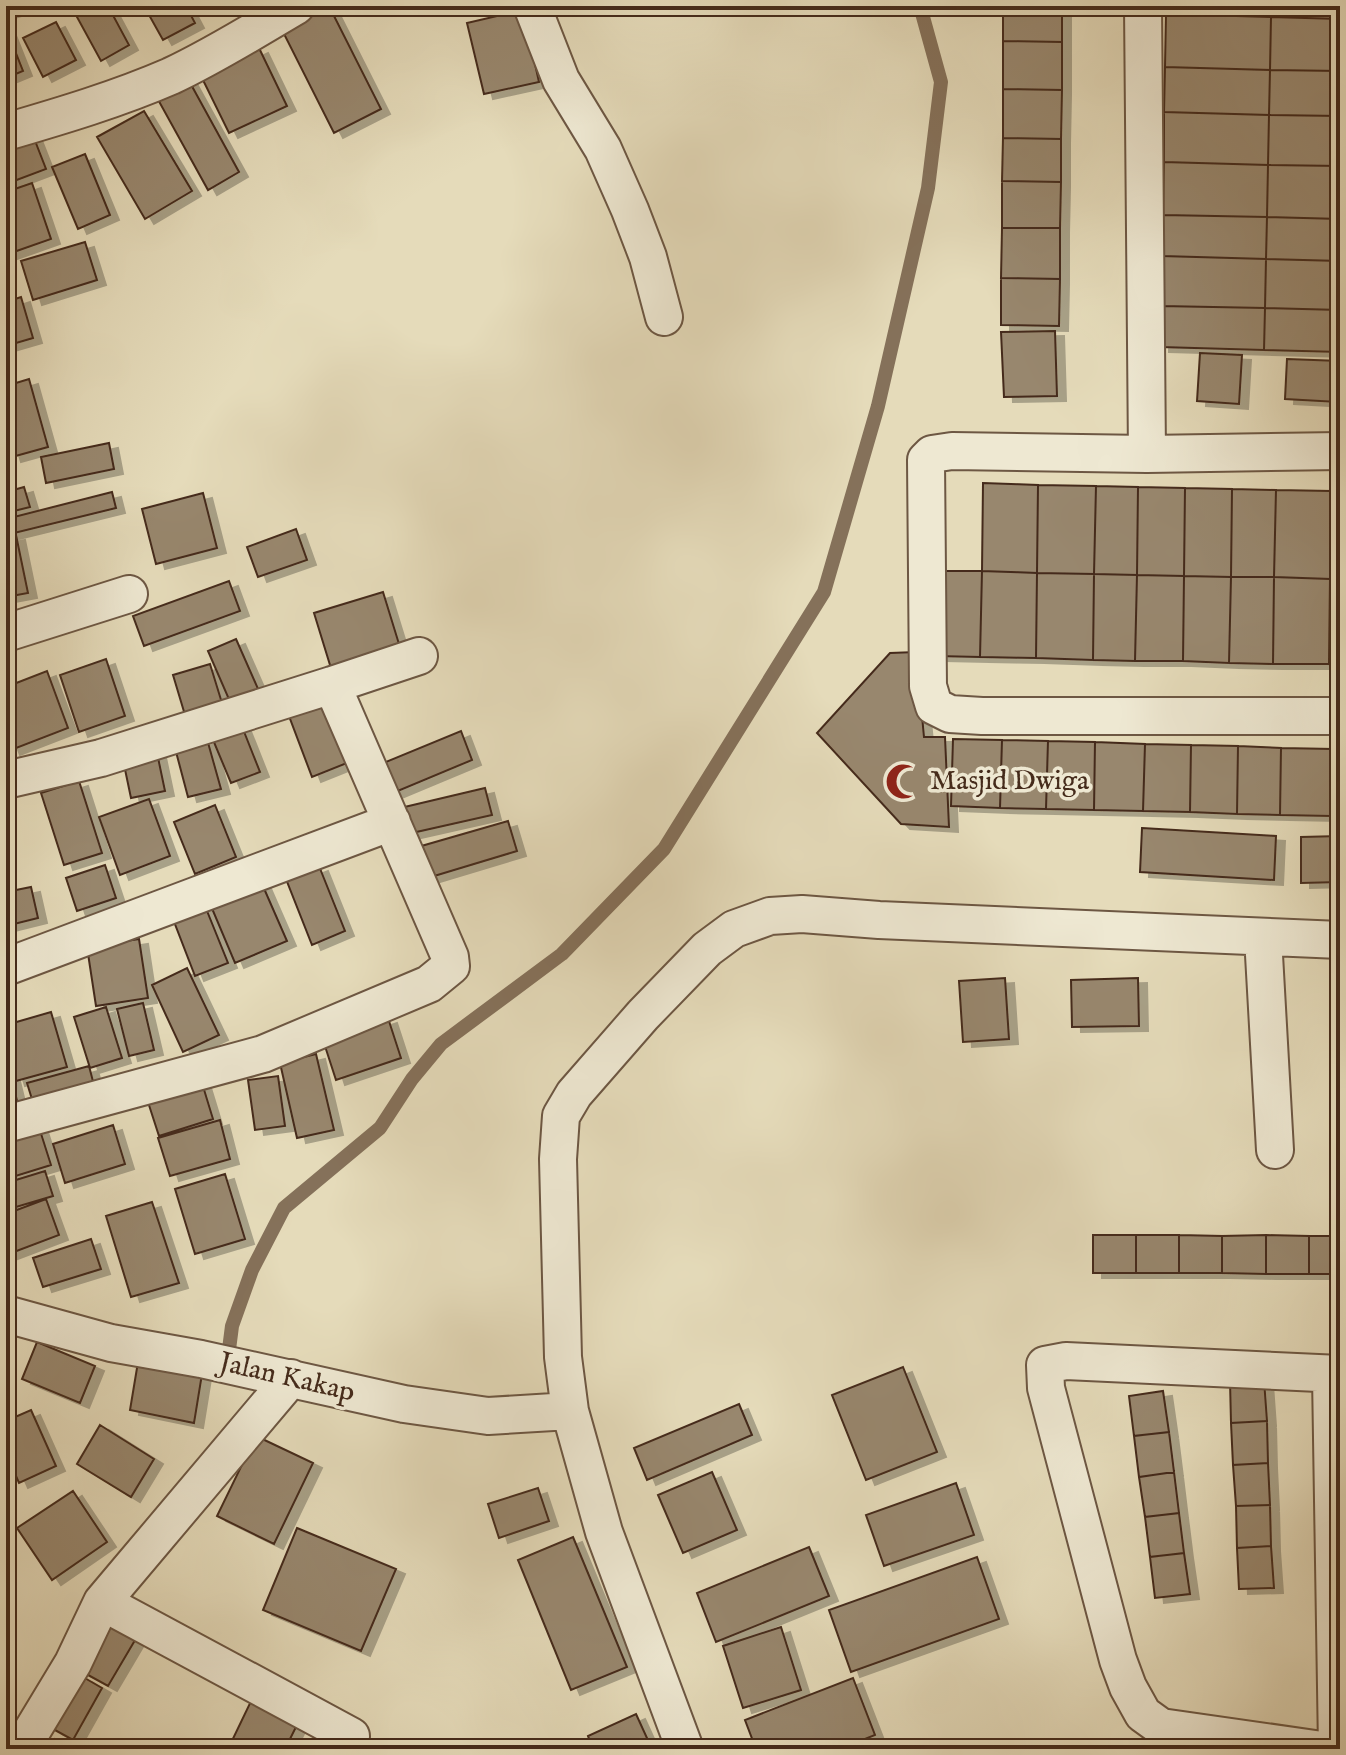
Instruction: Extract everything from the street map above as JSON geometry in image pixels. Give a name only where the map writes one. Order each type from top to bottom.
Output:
[{"type":"street","points":[[6,132],[74,112],[169,76],[222,50],[296,6]]},
{"type":"street","points":[[532,6],[561,80],[603,149],[630,210],[648,257],[664,317]]},
{"type":"street","points":[[1143,6],[1147,454]]},
{"type":"street","points":[[1340,451],[1147,454],[952,451],[932,454],[926,460],[928,686],[934,706],[950,714],[982,716],[1340,716]]},
{"type":"street","points":[[6,633],[129,594]]},
{"type":"street","points":[[6,780],[101,758],[419,656]]},
{"type":"street","points":[[6,1124],[263,1054],[429,984],[451,966],[450,957],[332,685]]},
{"type":"street","points":[[6,967],[392,822]]},
{"type":"street","points":[[685,1749],[604,1532],[570,1411],[563,1357],[558,1159],[561,1116],[574,1094],[643,1015],[707,949],[734,929],[770,916],[802,914],[894,921],[1340,940]]},
{"type":"street","points":[[1263,937],[1275,1150]]},
{"type":"street","name":"Jalan Kakap","points":[[6,1314],[111,1343],[449,1412],[488,1416],[570,1411]]},
{"type":"street","points":[[1315,1749],[1185,1732],[1161,1727],[1143,1714],[1118,1660],[1046,1388],[1045,1365],[1066,1361],[1335,1374],[1337,1749]]},
{"type":"street","points":[[21,1749],[73,1663],[102,1602],[291,1378]]},
{"type":"street","points":[[102,1602],[351,1736]]},
{"type":"building","points":[[6,6],[30,6],[6,13]]},
{"type":"building","points":[[71,6],[108,6],[129,45],[101,61]]},
{"type":"building","points":[[144,6],[186,6],[195,23],[163,40]]},
{"type":"building","points":[[310,6],[329,6],[381,109],[334,133],[278,22]]},
{"type":"building","points":[[1003,6],[1062,6],[1062,42],[1003,41]]},
{"type":"building","points":[[1166,6],[1271,6],[1271,17],[1166,14]]},
{"type":"building","points":[[1271,6],[1340,6],[1340,19],[1271,17]]},
{"type":"building","points":[[523,10],[539,82],[484,94],[467,23]]},
{"type":"building","points":[[1166,14],[1271,17],[1270,70],[1165,67]]},
{"type":"building","points":[[1271,17],[1340,19],[1340,71],[1270,70]]},
{"type":"building","points":[[56,22],[76,60],[43,77],[23,38]]},
{"type":"building","points":[[6,28],[23,71],[6,78]]},
{"type":"building","points":[[1003,41],[1062,42],[1062,90],[1003,89]]},
{"type":"building","points":[[259,48],[287,106],[229,133],[201,76]]},
{"type":"building","points":[[1165,67],[1270,70],[1269,115],[1164,112]]},
{"type":"building","points":[[1270,70],[1340,71],[1340,116],[1269,115]]},
{"type":"building","points":[[188,79],[239,172],[208,190],[156,96]]},
{"type":"building","points":[[1003,89],[1062,90],[1061,139],[1003,138]]},
{"type":"building","points":[[144,111],[192,191],[145,219],[97,137]]},
{"type":"building","points":[[1164,112],[1269,115],[1268,165],[1164,162]]},
{"type":"building","points":[[1269,115],[1340,116],[1340,166],[1268,165]]},
{"type":"building","points":[[32,133],[46,169],[6,184],[6,143]]},
{"type":"building","points":[[1003,138],[1061,139],[1061,182],[1002,181]]},
{"type":"building","points":[[85,154],[110,215],[78,229],[52,167]]},
{"type":"building","points":[[1164,162],[1268,165],[1267,217],[1163,215]]},
{"type":"building","points":[[1268,165],[1340,166],[1340,219],[1267,217]]},
{"type":"building","points":[[1002,181],[1061,182],[1060,228],[1002,228]]},
{"type":"building","points":[[32,183],[51,239],[8,254],[6,192]]},
{"type":"building","points":[[1163,215],[1267,217],[1266,259],[1162,256]]},
{"type":"building","points":[[1267,217],[1340,219],[1340,261],[1266,259]]},
{"type":"building","points":[[1002,228],[1060,228],[1060,279],[1001,278]]},
{"type":"building","points":[[85,242],[97,280],[33,300],[21,261]]},
{"type":"building","points":[[1162,256],[1266,259],[1265,308],[1161,306]]},
{"type":"building","points":[[1266,259],[1340,261],[1340,310],[1265,308]]},
{"type":"building","points":[[1001,278],[1060,279],[1059,326],[1001,325]]},
{"type":"building","points":[[21,297],[33,338],[6,346],[6,302]]},
{"type":"building","points":[[1161,306],[1265,308],[1264,350],[1160,347]]},
{"type":"building","points":[[1265,308],[1340,310],[1340,352],[1264,350]]},
{"type":"building","points":[[1055,331],[1057,396],[1004,397],[1001,332]]},
{"type":"building","points":[[1200,353],[1242,355],[1239,404],[1197,401]]},
{"type":"building","points":[[1287,359],[1340,361],[1338,402],[1285,399]]},
{"type":"building","points":[[29,379],[48,447],[12,457],[6,437],[6,386]]},
{"type":"building","points":[[109,443],[114,469],[46,483],[41,457]]},
{"type":"building","points":[[983,483],[1038,485],[1037,573],[982,571]]},
{"type":"building","points":[[1038,485],[1096,486],[1094,574],[1037,573]]},
{"type":"building","points":[[1096,486],[1138,487],[1137,575],[1094,574]]},
{"type":"building","points":[[24,487],[30,507],[6,513],[6,492]]},
{"type":"building","points":[[1138,487],[1185,488],[1184,576],[1137,575]]},
{"type":"building","points":[[1185,488],[1232,489],[1231,577],[1184,576]]},
{"type":"building","points":[[1232,489],[1276,490],[1274,577],[1231,577]]},
{"type":"building","points":[[1276,490],[1331,491],[1330,579],[1274,577]]},
{"type":"building","points":[[1331,491],[1340,491],[1340,579],[1330,579]]},
{"type":"building","points":[[112,492],[116,508],[6,535],[6,519]]},
{"type":"building","points":[[203,493],[217,548],[156,564],[142,509]]},
{"type":"building","points":[[296,529],[307,560],[258,577],[247,547]]},
{"type":"building","points":[[16,535],[28,593],[6,597],[6,537]]},
{"type":"building","points":[[938,571],[982,571],[980,657],[936,656]]},
{"type":"building","points":[[982,571],[1037,573],[1036,658],[980,657]]},
{"type":"building","points":[[1037,573],[1094,574],[1093,660],[1036,658]]},
{"type":"building","points":[[1094,574],[1137,575],[1135,661],[1093,660]]},
{"type":"building","points":[[1137,575],[1184,576],[1183,661],[1135,661]]},
{"type":"building","points":[[1184,576],[1231,577],[1229,663],[1183,661]]},
{"type":"building","points":[[1231,577],[1274,577],[1273,664],[1229,663]]},
{"type":"building","points":[[1274,577],[1330,579],[1329,664],[1273,664]]},
{"type":"building","points":[[1330,579],[1340,579],[1340,665],[1329,664]]},
{"type":"building","points":[[229,581],[240,611],[144,646],[133,616]]},
{"type":"building","points":[[383,592],[403,657],[334,678],[314,613]]},
{"type":"building","points":[[236,639],[259,691],[231,704],[208,651]]},
{"type":"building","name":"Masjid Dwiga","points":[[916,652],[924,737],[945,737],[949,827],[901,824],[817,733],[890,653]]},
{"type":"building","points":[[106,659],[125,716],[79,732],[60,675]]},
{"type":"building","points":[[210,664],[222,703],[185,715],[173,675]]},
{"type":"building","points":[[47,671],[68,728],[11,750],[6,737],[6,687]]},
{"type":"building","points":[[324,703],[347,763],[312,777],[289,716]]},
{"type":"building","points":[[241,724],[260,772],[231,783],[211,735]]},
{"type":"building","points":[[461,731],[472,760],[393,793],[381,764]]},
{"type":"building","points":[[207,739],[221,789],[188,797],[175,748]]},
{"type":"building","points":[[953,739],[1002,740],[1000,808],[951,806]]},
{"type":"building","points":[[1002,740],[1048,741],[1046,809],[1000,808]]},
{"type":"building","points":[[1048,741],[1095,742],[1094,810],[1046,809]]},
{"type":"building","points":[[1095,742],[1145,744],[1143,811],[1094,810]]},
{"type":"building","points":[[1145,744],[1191,745],[1190,812],[1143,811]]},
{"type":"building","points":[[1191,745],[1238,746],[1237,814],[1190,812]]},
{"type":"building","points":[[1238,746],[1281,748],[1280,815],[1237,814]]},
{"type":"building","points":[[156,748],[165,791],[131,798],[122,755]]},
{"type":"building","points":[[1281,748],[1333,749],[1331,816],[1280,815]]},
{"type":"building","points":[[1333,749],[1340,749],[1340,817],[1331,816]]},
{"type":"building","points":[[79,781],[102,853],[64,865],[41,793]]},
{"type":"building","points":[[485,788],[492,815],[403,835],[396,809]]},
{"type":"building","points":[[149,799],[170,856],[120,875],[99,817]]},
{"type":"building","points":[[215,805],[236,857],[195,874],[174,822]]},
{"type":"building","points":[[508,821],[517,851],[421,880],[411,849]]},
{"type":"building","points":[[1142,828],[1276,836],[1274,880],[1140,872]]},
{"type":"building","points":[[1340,836],[1340,882],[1301,883],[1301,837]]},
{"type":"building","points":[[105,865],[116,898],[77,911],[66,878]]},
{"type":"building","points":[[319,866],[345,931],[312,945],[286,879]]},
{"type":"building","points":[[259,877],[287,941],[235,963],[208,899]]},
{"type":"building","points":[[31,887],[38,918],[6,926],[6,892]]},
{"type":"building","points":[[205,906],[228,963],[195,976],[173,919]]},
{"type":"building","points":[[139,939],[148,998],[96,1006],[87,947]]},
{"type":"building","points":[[187,968],[219,1035],[183,1052],[152,985]]},
{"type":"building","points":[[1005,978],[1009,1039],[963,1042],[959,981]]},
{"type":"building","points":[[1138,978],[1139,1026],[1072,1027],[1071,980]]},
{"type":"building","points":[[143,1003],[154,1050],[129,1056],[117,1009]]},
{"type":"building","points":[[106,1007],[122,1058],[90,1068],[74,1017]]},
{"type":"building","points":[[51,1012],[67,1067],[16,1081],[6,1048],[6,1025]]},
{"type":"building","points":[[388,1018],[401,1058],[336,1080],[323,1040]]},
{"type":"building","points":[[316,1054],[334,1130],[297,1138],[280,1063]]},
{"type":"building","points":[[6,1065],[19,1109],[6,1112]]},
{"type":"building","points":[[89,1066],[96,1093],[35,1109],[27,1083]]},
{"type":"building","points":[[278,1076],[285,1126],[255,1130],[248,1080]]},
{"type":"building","points":[[202,1083],[213,1119],[159,1136],[147,1099]]},
{"type":"building","points":[[220,1120],[230,1159],[170,1176],[158,1138]]},
{"type":"building","points":[[37,1121],[51,1165],[6,1179],[6,1131]]},
{"type":"building","points":[[113,1125],[125,1164],[65,1183],[53,1144]]},
{"type":"building","points":[[45,1171],[53,1196],[6,1210],[6,1183]]},
{"type":"building","points":[[225,1174],[245,1239],[195,1254],[175,1189]]},
{"type":"building","points":[[46,1199],[59,1235],[6,1255],[6,1214]]},
{"type":"building","points":[[152,1202],[179,1283],[131,1297],[106,1216]]},
{"type":"building","points":[[1093,1235],[1136,1235],[1136,1273],[1093,1273]]},
{"type":"building","points":[[1136,1235],[1179,1235],[1179,1273],[1136,1273]]},
{"type":"building","points":[[1179,1235],[1222,1236],[1222,1273],[1179,1273]]},
{"type":"building","points":[[1266,1235],[1266,1274],[1222,1273],[1222,1236]]},
{"type":"building","points":[[1266,1235],[1309,1236],[1309,1274],[1266,1274]]},
{"type":"building","points":[[1309,1236],[1340,1236],[1340,1274],[1309,1274]]},
{"type":"building","points":[[91,1239],[101,1269],[43,1287],[33,1258]]},
{"type":"building","points":[[37,1342],[95,1366],[80,1403],[22,1379]]},
{"type":"building","points":[[138,1362],[202,1374],[194,1423],[130,1410]]},
{"type":"building","points":[[903,1367],[937,1452],[866,1480],[832,1395]]},
{"type":"building","points":[[1264,1380],[1267,1421],[1231,1423],[1230,1381]]},
{"type":"building","points":[[1163,1391],[1169,1432],[1134,1436],[1129,1396]]},
{"type":"building","points":[[739,1404],[752,1435],[647,1480],[634,1448]]},
{"type":"building","points":[[31,1410],[56,1466],[19,1483],[6,1453],[6,1421]]},
{"type":"building","points":[[1267,1421],[1268,1463],[1233,1465],[1231,1423]]},
{"type":"building","points":[[100,1425],[154,1459],[131,1497],[77,1464]]},
{"type":"building","points":[[1169,1432],[1174,1472],[1139,1477],[1134,1436]]},
{"type":"building","points":[[256,1436],[313,1463],[274,1544],[217,1516]]},
{"type":"building","points":[[1268,1463],[1270,1505],[1236,1506],[1233,1465]]},
{"type":"building","points":[[712,1472],[737,1530],[683,1553],[658,1495]]},
{"type":"building","points":[[1174,1472],[1179,1513],[1145,1517],[1139,1477]]},
{"type":"building","points":[[956,1483],[974,1535],[884,1566],[866,1515]]},
{"type":"building","points":[[538,1488],[549,1521],[499,1538],[488,1504]]},
{"type":"building","points":[[73,1491],[107,1542],[52,1580],[17,1528]]},
{"type":"building","points":[[1270,1505],[1271,1546],[1237,1548],[1236,1506]]},
{"type":"building","points":[[1179,1513],[1184,1553],[1150,1557],[1145,1517]]},
{"type":"building","points":[[297,1528],[396,1569],[361,1651],[263,1610]]},
{"type":"building","points":[[573,1537],[627,1667],[571,1690],[518,1560]]},
{"type":"building","points":[[1271,1546],[1274,1588],[1239,1589],[1237,1548]]},
{"type":"building","points":[[809,1547],[829,1596],[716,1642],[697,1593]]},
{"type":"building","points":[[1184,1553],[1190,1594],[1155,1598],[1150,1557]]},
{"type":"building","points":[[977,1557],[999,1619],[851,1672],[829,1610]]},
{"type":"building","points":[[113,1612],[141,1630],[108,1686],[79,1670]]},
{"type":"building","points":[[781,1627],[801,1690],[743,1708],[723,1646]]},
{"type":"building","points":[[83,1677],[102,1688],[73,1740],[53,1729]]},
{"type":"building","points":[[853,1678],[875,1735],[840,1749],[756,1749],[745,1720]]},
{"type":"building","points":[[253,1697],[299,1721],[285,1749],[228,1749]]},
{"type":"building","points":[[636,1714],[652,1749],[593,1749],[588,1736]]},
{"type":"building","points":[[54,1739],[61,1749],[39,1749]]},
{"type":"waterway","points":[[227,1365],[232,1326],[252,1270],[284,1208],[380,1128],[412,1079],[441,1044],[562,954],[664,849],[824,592],[878,406],[928,188],[941,82],[920,6]]},
{"type":"place","name":"Masjid Dwiga","points":[[904,781]]}]
